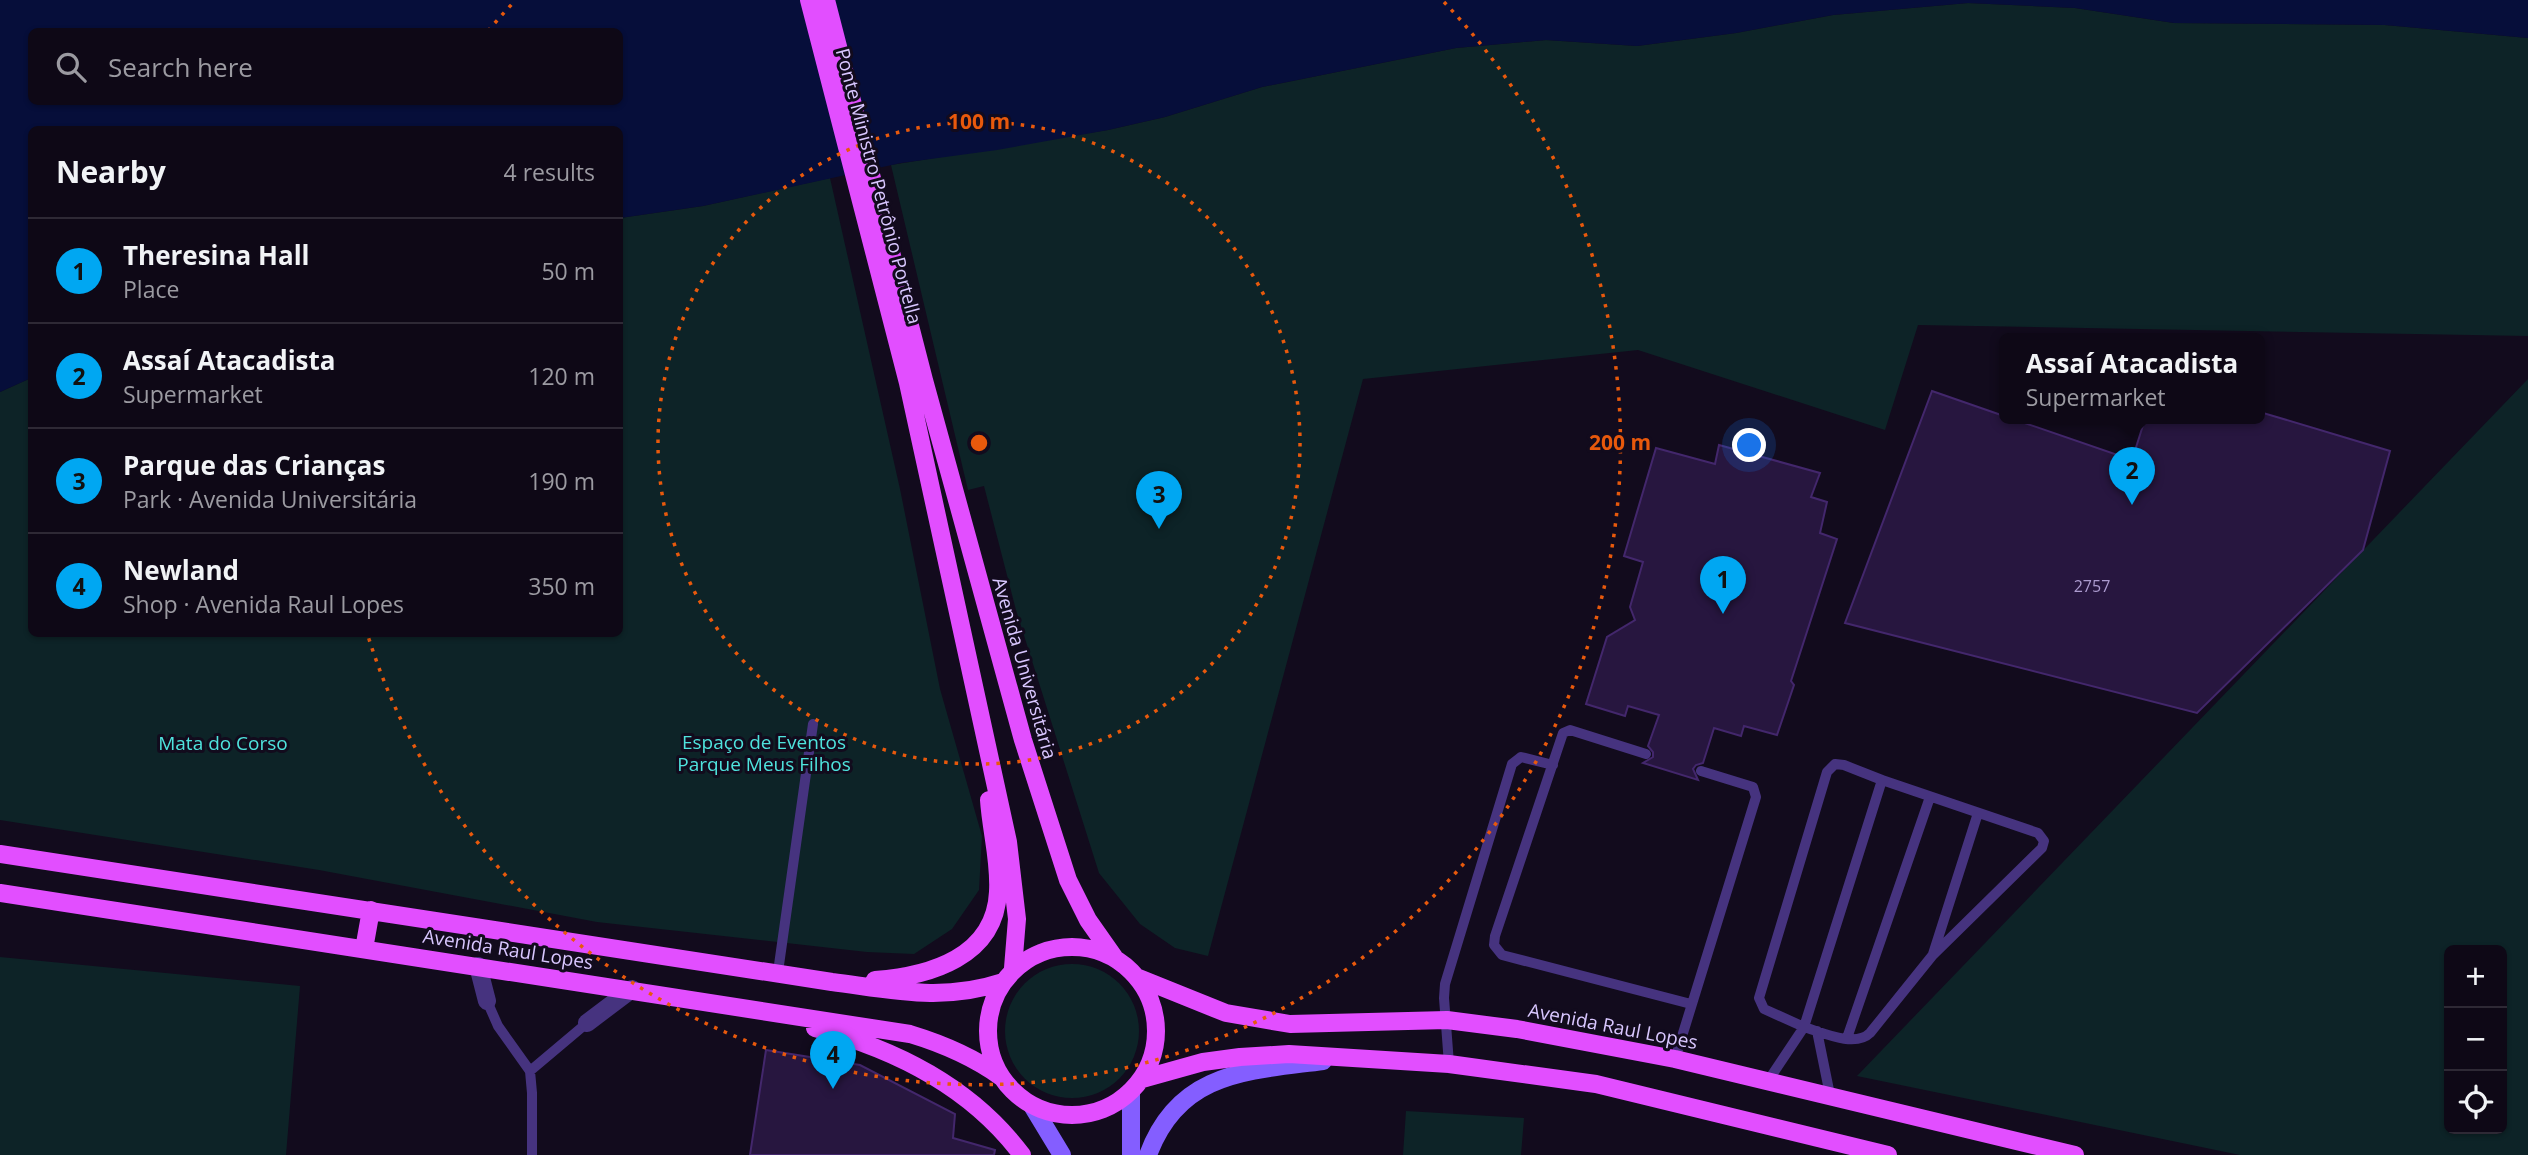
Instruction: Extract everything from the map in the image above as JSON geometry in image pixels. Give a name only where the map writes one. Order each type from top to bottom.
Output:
[{"type":"main road","name":"Ponte Ministro Petrônio Portella","points":[[809,0],[916,381]]},
{"type":"main road","name":"Ponte Ministro Petrônio Portella","points":[[825,0],[916,381]]},
{"type":"main road","points":[[916,381],[1014,880],[1017,919],[1008,975]]},
{"type":"main road","name":"Avenida Universitária","points":[[916,381],[1068,880],[1088,920],[1114,957]]},
{"type":"main road","points":[[832,982],[896,978],[924,973],[949,964],[968,951],[983,935],[995,912],[998,891],[990,812],[989,790],[992,773]]},
{"type":"main road","name":"Avenida Raul Lopes","points":[[0,854],[903,991],[948,993],[978,990],[1008,975]]},
{"type":"main road","name":"Avenida Raul Lopes","points":[[0,893],[910,1034],[948,1046],[1001,1077]]},
{"type":"main road","points":[[364,949],[371,910]]},
{"type":"main road","points":[[1131,1155],[1137,1085],[1154,1051],[1156,1022],[1148,993],[1128,966],[1098,950],[1077,946],[1055,947],[1034,955],[1008,975],[995,994],[989,1015],[991,1058],[1001,1077],[1015,1094],[1034,1107],[1058,1115],[1085,1115],[1110,1107],[1137,1085],[1203,1062],[1289,1054],[1449,1064],[1596,1084],[1888,1155]]},
{"type":"main road","name":"Avenida Raul Lopes","points":[[1139,978],[1226,1013],[1290,1024],[1447,1020],[1517,1029],[1675,1059],[1830,1095],[2036,1150],[2076,1155]]},
{"type":"main road","points":[[752,1008],[852,1038],[903,1060],[957,1091],[985,1115],[1022,1155]]},
{"type":"main road","points":[[1148,1155],[1167,1120],[1202,1086],[1244,1072],[1337,1059]]},
{"type":"main road","points":[[1034,1107],[1062,1155]]},
{"type":"street","points":[[478,966],[487,1001]]},
{"type":"street","points":[[587,1023],[632,989]]},
{"type":"lane","points":[[778,972],[813,724]]},
{"type":"lane","points":[[1646,754],[1570,730],[1563,733],[1494,936],[1494,945],[1502,955],[1691,1004]]},
{"type":"lane","points":[[1449,1064],[1445,984],[1512,764],[1521,757],[1552,765]]},
{"type":"lane","points":[[1835,764],[1844,765],[1930,797],[2038,833],[2044,841],[2042,848],[1932,956],[1865,1038],[1847,1038],[1817,1031],[1764,1009],[1759,998],[1827,772],[1835,764]]},
{"type":"lane","points":[[1675,1059],[1756,797],[1753,787],[1701,771]]},
{"type":"lane","points":[[1768,1080],[1804,1027],[1882,779]]},
{"type":"lane","points":[[1847,1038],[1930,797]]},
{"type":"lane","points":[[1932,956],[1978,813]]},
{"type":"lane","points":[[487,1001],[498,1026],[530,1071],[531,1155]]},
{"type":"lane","points":[[530,1071],[587,1023]]},
{"type":"lane","points":[[1817,1031],[1830,1095]]},
{"type":"green space","points":[[1968,3],[2075,8],[2174,23],[2385,25],[2528,38],[2528,336],[1918,325],[1885,430],[1638,350],[1363,379],[1208,956],[1175,948],[1140,924],[1099,873],[1016,610],[984,486],[968,490],[891,165],[1108,130],[1165,117],[1262,87],[1456,48],[1546,40],[1637,46],[1736,33],[1833,15]]},
{"type":"green space","name":"Espaço de Eventos Parque Meus Filhos","points":[[830,178],[900,489],[940,689],[982,836],[979,890],[952,929],[914,954],[867,952],[597,922],[319,870],[0,820],[0,392],[28,379],[28,637],[623,637],[623,218],[703,206]]},
{"type":"green space","points":[[2528,379],[2528,1155],[2240,1155],[1857,1076]]},
{"type":"green space","points":[[0,957],[300,986],[286,1155],[0,1155]]},
{"type":"green space","points":[[1072,964],[1098,969],[1119,984],[1134,1005],[1139,1031],[1134,1057],[1119,1078],[1098,1093],[1072,1098],[1046,1093],[1025,1078],[1010,1057],[1005,1031],[1010,1005],[1025,984],[1046,969]]},
{"type":"green space","points":[[1406,1111],[1524,1118],[1521,1155],[1403,1155]]},
{"type":"shaded area","points":[[0,0],[2528,0],[2528,38],[2385,25],[2174,23],[2075,8],[1968,3],[1833,15],[1736,33],[1637,46],[1546,40],[1456,48],[1262,87],[1165,117],[1108,130],[997,150],[901,163],[703,206],[623,218],[623,126],[28,126],[28,379],[0,392]]},
{"type":"building","points":[[1932,391],[1999,414],[1999,424],[2028,424],[2132,460],[2143,424],[2265,424],[2265,414],[2390,451],[2363,550],[2197,713],[1845,623]]},
{"type":"building","points":[[1719,445],[1820,473],[1811,497],[1827,502],[1820,533],[1837,539],[1791,681],[1794,685],[1777,735],[1744,726],[1741,736],[1714,728],[1703,763],[1693,769],[1698,780],[1643,763],[1653,757],[1648,746],[1659,715],[1628,706],[1625,716],[1586,704],[1607,637],[1635,620],[1630,607],[1643,562],[1624,556],[1656,448],[1715,464]]},
{"type":"building","points":[[766,1050],[860,1065],[955,1114],[953,1138],[995,1150],[994,1155],[750,1155]]},
{"type":"place","name":"Assaí Atacadista","points":[[2132,505]]},
{"type":"place","name":"Parque das Crianças","points":[[1159,529]]},
{"type":"place","name":"Theresina Hall","points":[[1723,614]]},
{"type":"place","name":"Newland","points":[[833,1089]]},
{"type":"park label","name":"Mata do Corso","points":[[223,743]]}]
